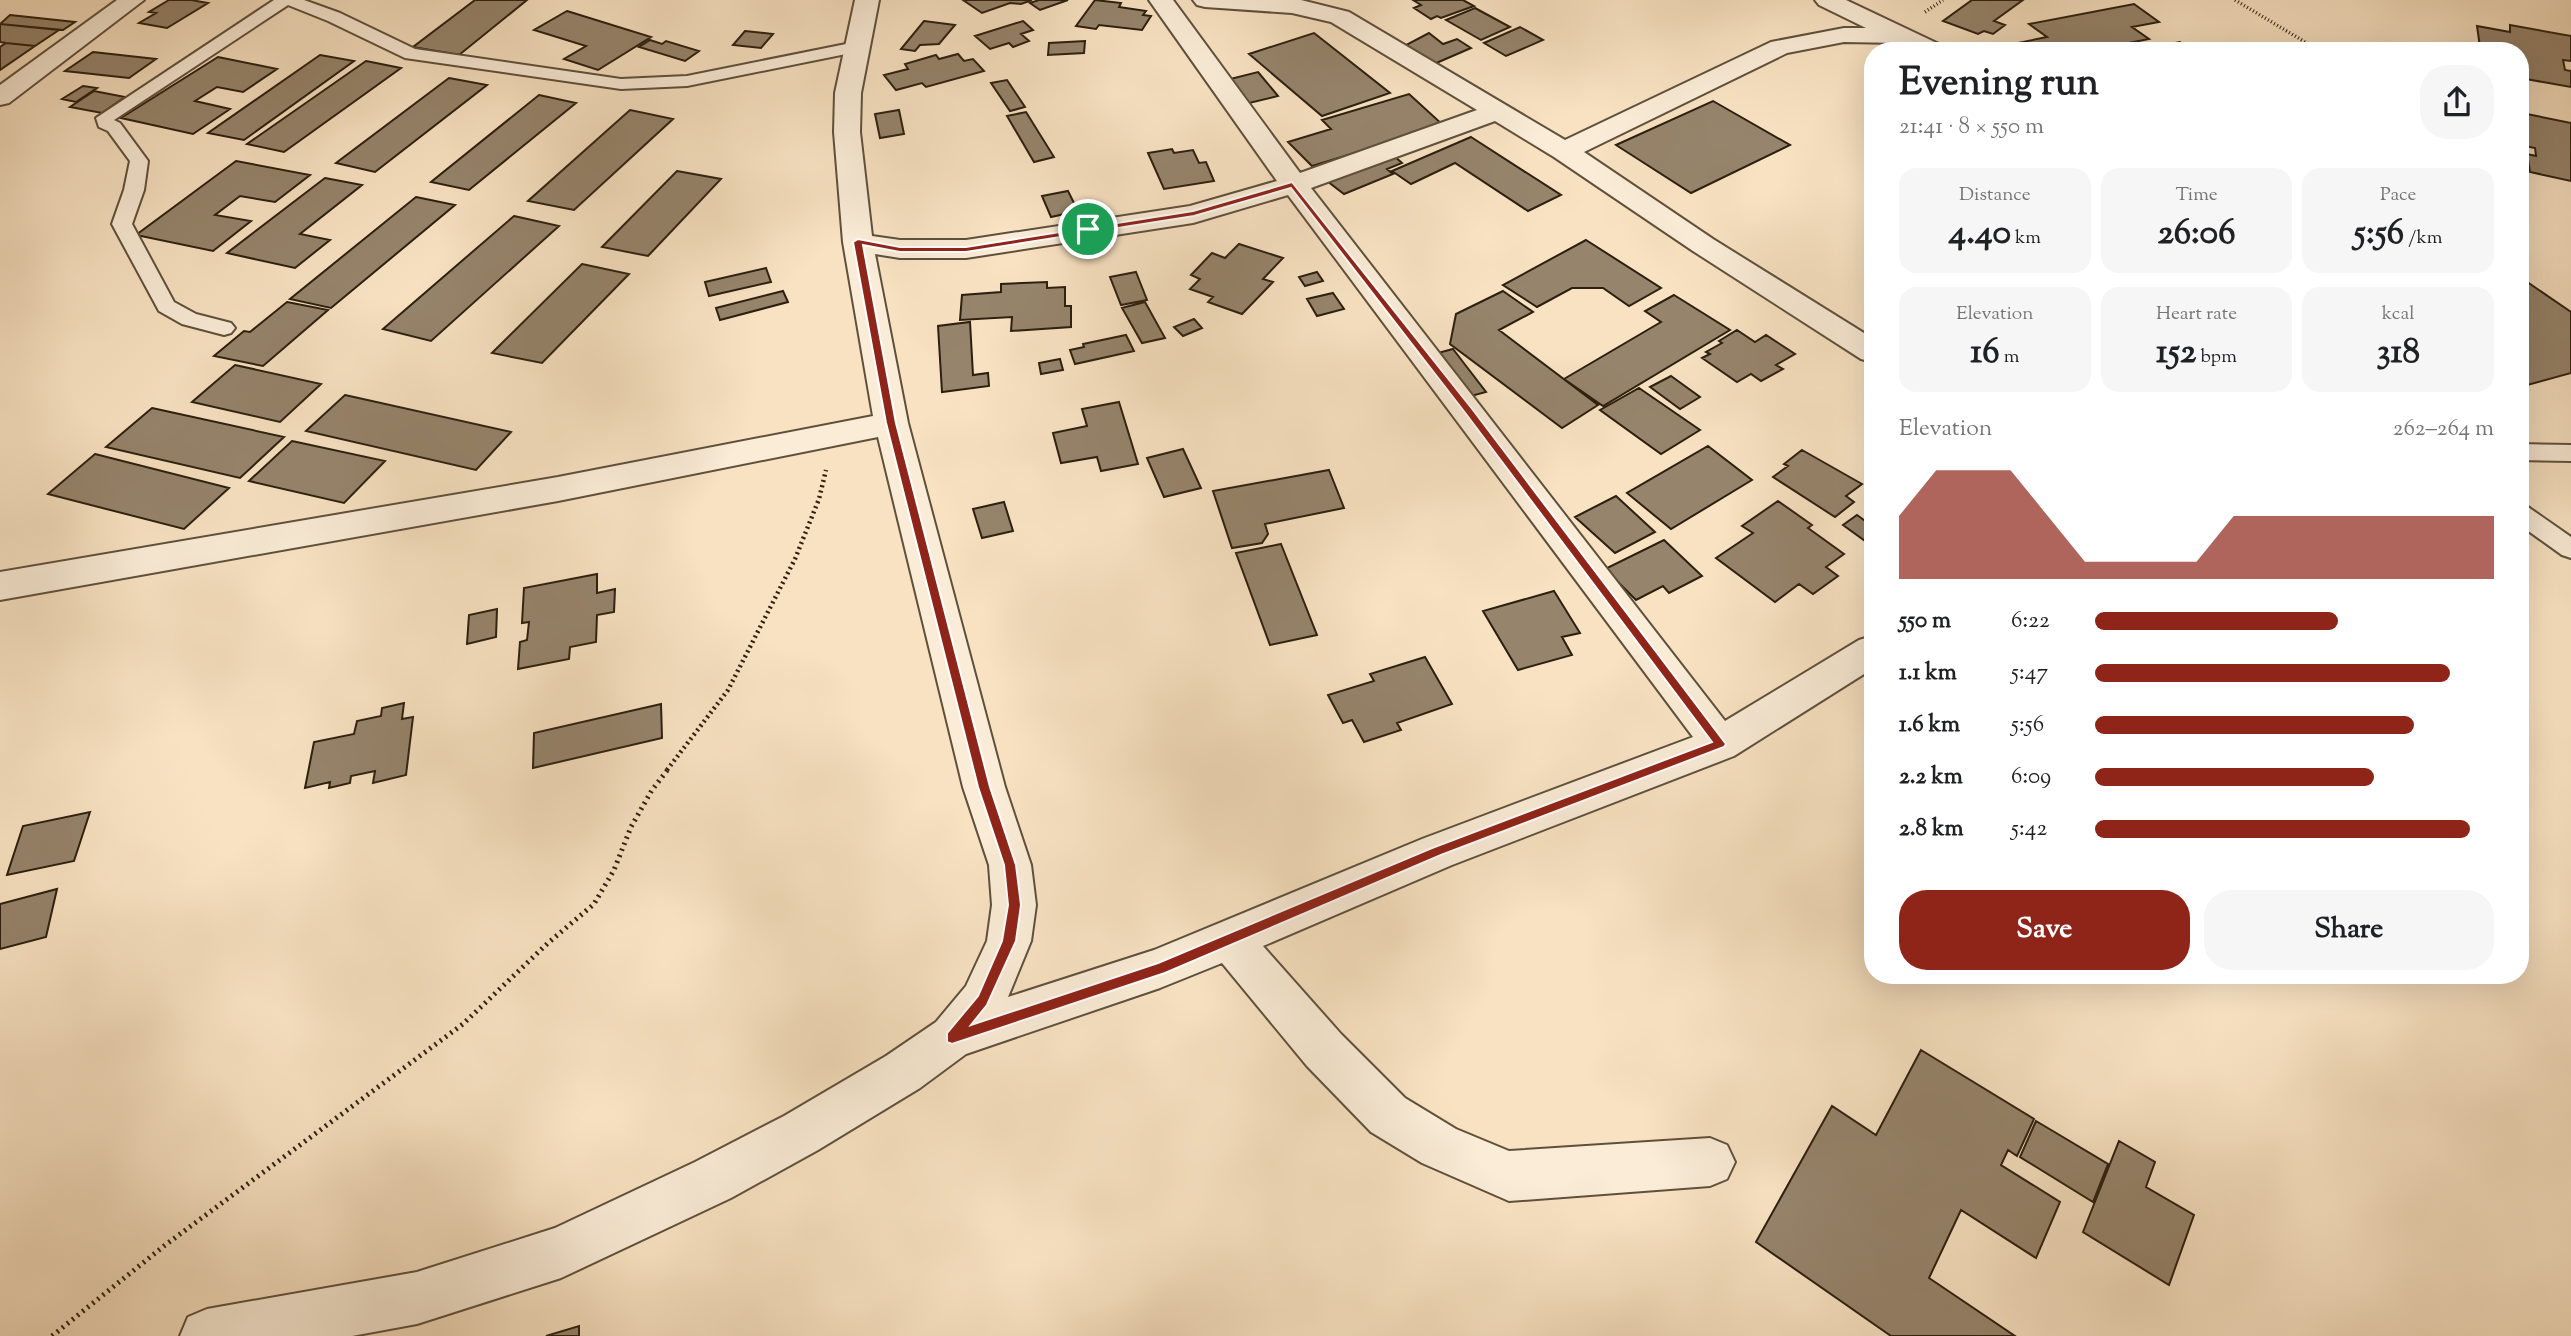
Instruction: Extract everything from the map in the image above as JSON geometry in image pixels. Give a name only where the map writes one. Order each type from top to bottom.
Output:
[{"type":"street","points":[[0,97],[132,0]]},
{"type":"street","points":[[207,1336],[417,1298],[561,1252],[713,1180],[801,1133],[904,1072],[952,1037],[982,1001],[997,973],[1009,941],[1014,905],[1010,865],[984,787],[891,423],[858,242],[847,132],[848,93],[867,0]]},
{"type":"street","points":[[1161,0],[1223,92],[1292,184],[1470,412],[1720,744]]},
{"type":"street","points":[[1205,0],[1240,5],[1316,4],[1564,151],[1703,245],[1864,347]]},
{"type":"street","points":[[1780,47],[1814,8],[1906,36],[1917,42]]},
{"type":"street","points":[[1564,151],[1780,47],[1844,35],[1906,36]]},
{"type":"street","points":[[858,242],[900,249],[966,249],[1194,214],[1292,184],[1436,135],[1497,111]]},
{"type":"street","points":[[0,586],[324,532],[719,460],[891,423]]},
{"type":"street","points":[[952,1037],[1160,968],[1437,852],[1720,744],[1864,655]]},
{"type":"street","points":[[1229,939],[1324,1051],[1388,1115],[1439,1146],[1509,1176],[1710,1162]]},
{"type":"lane","points":[[224,328],[188,319],[166,306],[122,224],[134,190],[139,161],[114,127],[105,123],[104,118],[287,0],[344,22],[411,54],[621,83],[687,81],[856,47]]},
{"type":"lane","points":[[2529,452],[2571,453]]},
{"type":"lane","points":[[2529,519],[2571,549]]},
{"type":"path","points":[[2235,0],[2261,19],[2303,42]]},
{"type":"path","points":[[52,1336],[164,1246],[463,1024],[548,943],[594,904],[614,870],[631,827],[652,790],[728,690],[795,559],[819,499],[834,435]]},
{"type":"building","points":[[169,0],[208,3],[167,28],[139,23],[156,13],[149,12]]},
{"type":"building","points":[[475,0],[527,0],[459,55],[413,47]]},
{"type":"building","points":[[963,0],[1032,0],[1021,4],[1010,3],[982,13]]},
{"type":"building","points":[[1039,0],[1068,0],[1040,10],[1030,3]]},
{"type":"building","points":[[1095,0],[1121,3],[1119,7],[1146,11],[1143,15],[1151,16],[1142,30],[1099,25],[1096,29],[1076,26]]},
{"type":"building","points":[[1413,0],[1463,0],[1474,6],[1431,19],[1414,8],[1421,5]]},
{"type":"building","points":[[1972,0],[2023,0],[1994,21],[2005,25],[1993,34],[1984,31],[1978,34],[1943,21]]},
{"type":"building","points":[[2134,4],[2159,22],[2132,27],[2149,39],[2134,42],[2023,42],[2047,37],[2029,24]]},
{"type":"building","points":[[1475,8],[1510,27],[1481,40],[1446,20]]},
{"type":"building","points":[[567,11],[651,37],[598,70],[564,59],[586,46],[534,30]]},
{"type":"building","points":[[10,15],[75,22],[63,30],[0,24]]},
{"type":"building","points":[[924,21],[955,25],[939,44],[920,45],[915,51],[901,49]]},
{"type":"building","points":[[1023,21],[1033,30],[1021,34],[1029,41],[1013,47],[1009,43],[990,49],[975,36]]},
{"type":"building","points":[[0,24],[59,30],[35,46],[0,42]]},
{"type":"building","points":[[2510,25],[2571,36],[2571,61],[2563,60],[2565,70],[2571,71],[2571,87],[2529,80],[2529,42],[2479,42],[2477,26],[2510,32]]},
{"type":"building","points":[[1520,27],[1543,40],[1506,56],[1484,43]]},
{"type":"building","points":[[745,31],[773,34],[761,48],[733,45]]},
{"type":"building","points":[[1314,33],[1390,93],[1322,116],[1249,54]]},
{"type":"building","points":[[1429,33],[1443,44],[1457,39],[1471,48],[1434,64],[1406,45]]},
{"type":"building","points":[[650,40],[662,44],[666,41],[699,51],[685,61],[639,47]]},
{"type":"building","points":[[1085,41],[1084,53],[1048,55],[1049,43]]},
{"type":"building","points":[[6,43],[35,46],[0,70],[0,47]]},
{"type":"building","points":[[93,52],[156,59],[129,78],[65,71]]},
{"type":"building","points":[[958,54],[964,61],[973,59],[984,71],[926,87],[922,83],[896,90],[884,75],[908,69],[905,64],[936,55],[939,59]]},
{"type":"building","points":[[320,55],[354,61],[244,140],[208,133]]},
{"type":"building","points":[[218,57],[277,69],[243,92],[217,87],[195,101],[230,109],[193,134],[121,118]]},
{"type":"building","points":[[366,61],[401,68],[284,152],[247,144]]},
{"type":"building","points":[[1258,72],[1278,96],[1241,105],[1222,81]]},
{"type":"building","points":[[449,78],[487,85],[375,172],[336,163]]},
{"type":"building","points":[[1007,80],[1025,107],[1010,111],[991,83]]},
{"type":"building","points":[[83,86],[97,88],[76,102],[62,99]]},
{"type":"building","points":[[94,91],[125,97],[102,113],[70,107]]},
{"type":"building","points":[[1409,94],[1444,126],[1312,166],[1288,142],[1331,129],[1322,120]]},
{"type":"building","points":[[539,95],[576,103],[469,190],[431,182]]},
{"type":"building","points":[[1713,101],[1790,145],[1691,193],[1616,145]]},
{"type":"building","points":[[630,110],[673,119],[574,210],[528,201]]},
{"type":"building","points":[[899,110],[904,134],[880,138],[875,114]]},
{"type":"building","points":[[1026,112],[1054,157],[1034,162],[1007,116]]},
{"type":"building","points":[[2529,114],[2571,123],[2571,181],[2530,172],[2529,154],[2536,156],[2535,148],[2529,147]]},
{"type":"building","points":[[1471,137],[1561,195],[1528,211],[1455,163],[1411,184],[1392,171]]},
{"type":"building","points":[[1172,149],[1174,153],[1193,150],[1199,163],[1206,162],[1214,181],[1164,189],[1148,153]]},
{"type":"building","points":[[1393,155],[1402,163],[1387,169],[1393,174],[1344,194],[1327,181]]},
{"type":"building","points":[[236,161],[310,175],[275,202],[240,196],[215,215],[251,221],[213,251],[136,235]]},
{"type":"building","points":[[677,171],[721,179],[648,256],[602,247]]},
{"type":"building","points":[[325,178],[362,185],[300,234],[330,240],[295,268],[227,253]]},
{"type":"building","points":[[1068,191],[1078,211],[1051,217],[1042,196]]},
{"type":"building","points":[[416,197],[455,205],[331,308],[290,299]]},
{"type":"building","points":[[514,216],[559,226],[431,341],[383,329]]},
{"type":"building","points":[[1586,240],[1661,288],[1629,306],[1603,288],[1572,288],[1537,307],[1503,285]]},
{"type":"building","points":[[1239,244],[1283,258],[1263,279],[1273,282],[1242,314],[1208,302],[1213,297],[1190,289],[1200,279],[1191,275],[1212,253],[1225,258]]},
{"type":"building","points":[[582,264],[629,274],[542,363],[492,353]]},
{"type":"building","points":[[766,268],[771,282],[709,296],[705,282]]},
{"type":"building","points":[[1136,272],[1147,300],[1121,305],[1110,277]]},
{"type":"building","points":[[1317,272],[1323,281],[1305,286],[1299,277]]},
{"type":"building","points":[[1047,282],[1047,288],[1065,287],[1065,306],[1071,306],[1071,327],[1011,331],[1012,317],[960,320],[962,295],[1001,292],[1001,284]]},
{"type":"building","points":[[2529,283],[2571,312],[2571,373],[2529,385]]},
{"type":"building","points":[[783,291],[788,302],[720,320],[716,308]]},
{"type":"building","points":[[1503,291],[1533,312],[1499,330],[1598,405],[1562,428],[1450,344],[1456,314]]},
{"type":"building","points":[[1333,293],[1344,309],[1317,316],[1307,299]]},
{"type":"building","points":[[1674,295],[1730,330],[1603,406],[1564,379],[1661,322],[1645,311]]},
{"type":"building","points":[[287,302],[328,310],[263,366],[214,356],[244,331],[250,332]]},
{"type":"building","points":[[1145,302],[1165,338],[1142,343],[1122,308]]},
{"type":"building","points":[[1194,319],[1202,328],[1183,336],[1174,327]]},
{"type":"building","points":[[970,322],[973,375],[988,373],[989,386],[942,392],[938,326]]},
{"type":"building","points":[[1737,330],[1755,342],[1766,335],[1795,354],[1776,365],[1783,369],[1761,381],[1751,374],[1737,382],[1702,358],[1710,354],[1706,352],[1722,343],[1719,341]]},
{"type":"building","points":[[1126,335],[1134,351],[1075,364],[1070,350],[1084,347],[1083,344]]},
{"type":"building","points":[[1453,349],[1486,392],[1467,397],[1434,354]]},
{"type":"building","points":[[1060,359],[1063,370],[1041,374],[1039,363]]},
{"type":"building","points":[[235,365],[321,384],[280,422],[192,402]]},
{"type":"building","points":[[1671,376],[1700,397],[1680,409],[1650,387]]},
{"type":"building","points":[[1639,388],[1700,430],[1661,454],[1600,410]]},
{"type":"building","points":[[345,395],[511,432],[476,470],[306,431]]},
{"type":"building","points":[[1119,402],[1138,464],[1101,471],[1097,457],[1061,463],[1053,433],[1087,426],[1082,409]]},
{"type":"building","points":[[152,408],[284,437],[240,478],[106,447]]},
{"type":"building","points":[[292,441],[385,461],[344,503],[249,481]]},
{"type":"building","points":[[1708,446],[1752,480],[1671,529],[1627,493]]},
{"type":"building","points":[[1183,449],[1201,488],[1164,497],[1147,458]]},
{"type":"building","points":[[1802,450],[1862,484],[1846,496],[1854,502],[1835,517],[1773,477],[1788,466],[1784,464]]},
{"type":"building","points":[[95,454],[229,488],[184,529],[48,494]]},
{"type":"building","points":[[1329,470],[1344,508],[1265,524],[1268,534],[1262,543],[1232,548],[1213,491]]},
{"type":"building","points":[[1616,496],[1655,532],[1615,553],[1575,517]]},
{"type":"building","points":[[1778,501],[1812,525],[1808,528],[1844,554],[1826,567],[1838,576],[1813,594],[1799,584],[1775,602],[1716,558],[1753,533],[1742,526]]},
{"type":"building","points":[[1004,502],[1013,531],[982,538],[973,509]]},
{"type":"building","points":[[1857,515],[1864,520],[1864,540],[1843,525]]},
{"type":"building","points":[[1664,540],[1702,576],[1669,593],[1663,586],[1636,600],[1605,569]]},
{"type":"building","points":[[1281,544],[1317,635],[1270,645],[1236,553]]},
{"type":"building","points":[[597,574],[597,593],[615,589],[614,612],[597,615],[596,642],[570,647],[569,659],[518,669],[520,642],[527,640],[529,622],[522,623],[524,588]]},
{"type":"building","points":[[1554,591],[1580,633],[1562,637],[1572,655],[1518,670],[1483,611]]},
{"type":"building","points":[[497,609],[496,637],[467,644],[469,615]]},
{"type":"building","points":[[1425,657],[1452,704],[1397,723],[1401,730],[1364,742],[1352,720],[1343,723],[1328,695],[1374,681],[1370,674]]},
{"type":"building","points":[[404,703],[402,719],[413,717],[406,775],[373,783],[375,771],[351,776],[350,783],[329,788],[330,782],[305,788],[314,742],[354,734],[357,721],[381,716],[382,708]]},
{"type":"building","points":[[661,704],[662,738],[533,768],[534,733]]},
{"type":"building","points":[[90,812],[74,861],[7,875],[23,826]]},
{"type":"building","points":[[57,889],[46,937],[0,949],[0,904]]},
{"type":"building","points":[[1921,1050],[2034,1119],[2017,1156],[2008,1150],[2001,1165],[2060,1202],[2036,1258],[1961,1210],[1929,1278],[2015,1336],[1891,1336],[1756,1242],[1832,1106],[1876,1135]]},
{"type":"building","points":[[2036,1121],[2108,1164],[2093,1202],[2020,1157]]},
{"type":"building","points":[[2119,1141],[2155,1162],[2146,1187],[2194,1215],[2169,1285],[2083,1232]]},
{"type":"building","points":[[579,1326],[579,1336],[546,1336]]},
{"type":"route","points":[[1292,184],[1470,412],[1720,744],[1437,852],[1160,968],[952,1037],[982,1001],[997,973],[1009,941],[1014,905],[1010,865],[984,787],[891,423],[858,242],[900,249],[966,249],[1088,229],[1194,214],[1292,184]]}]
